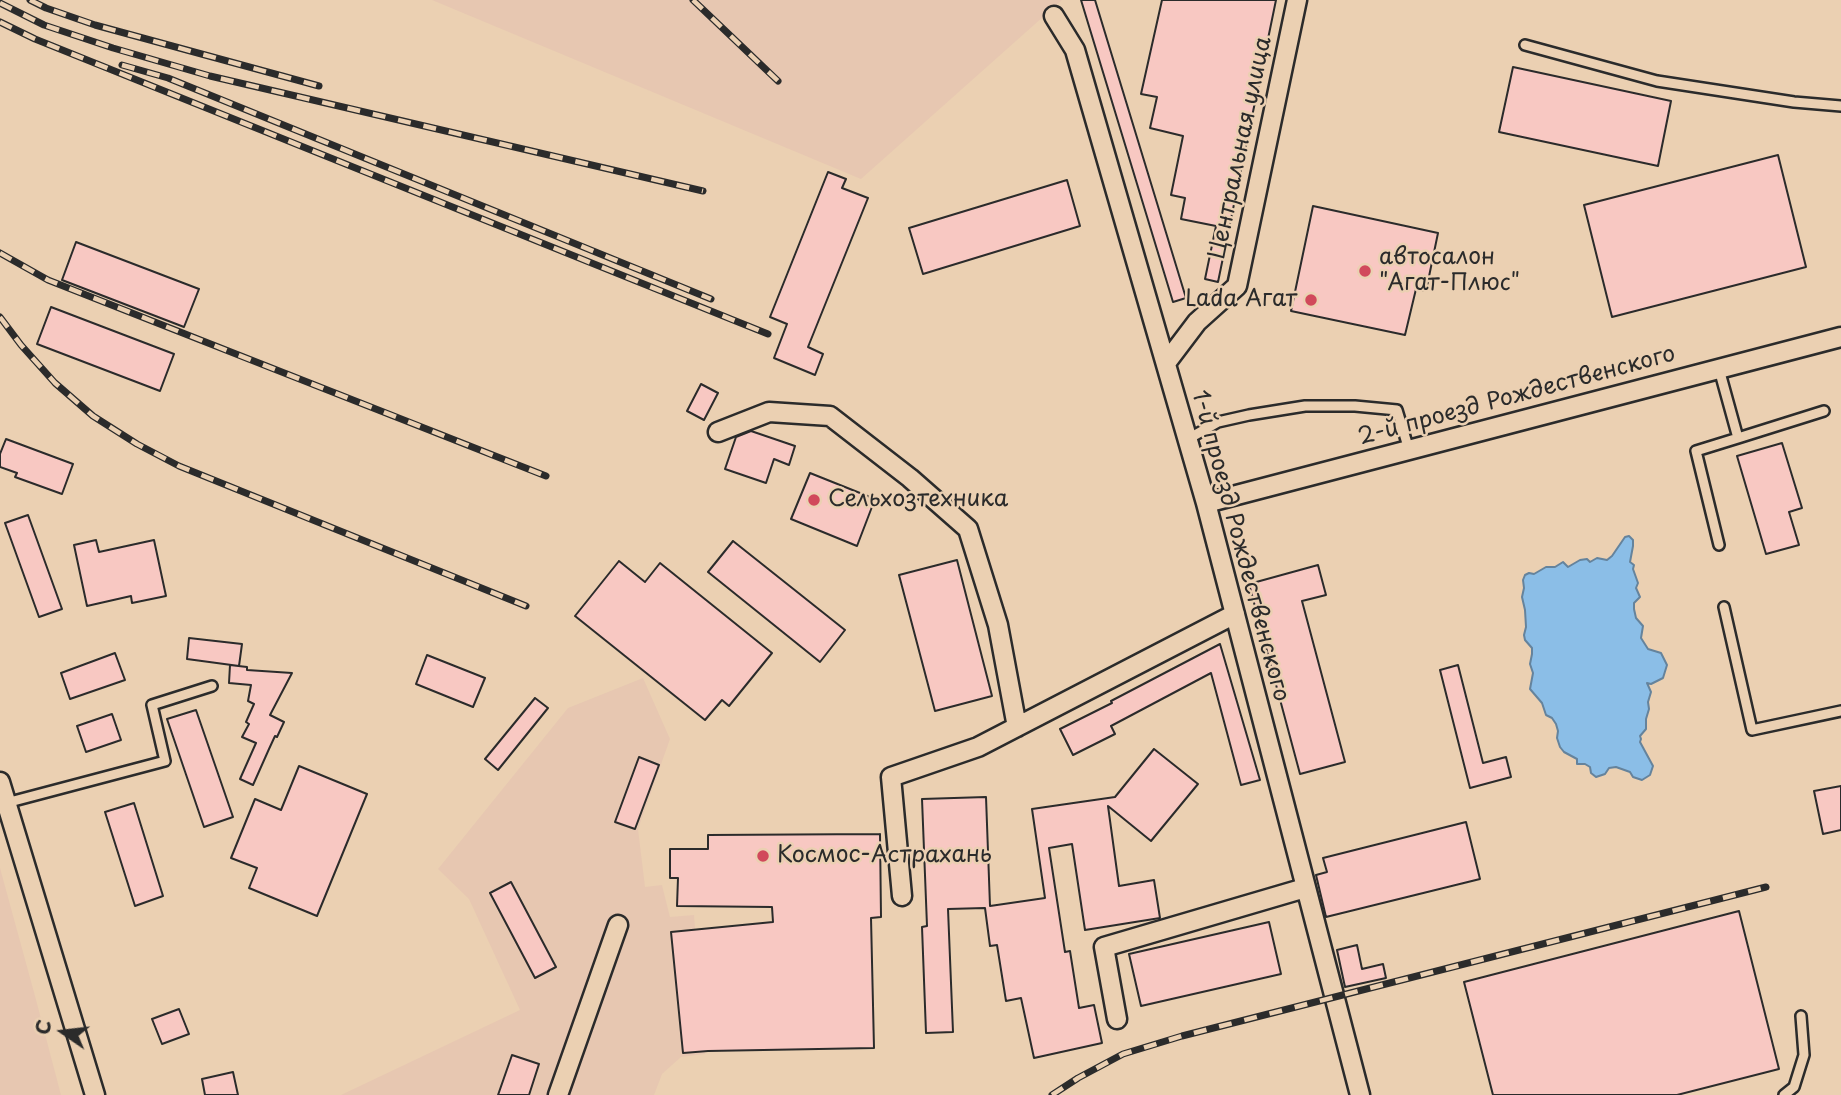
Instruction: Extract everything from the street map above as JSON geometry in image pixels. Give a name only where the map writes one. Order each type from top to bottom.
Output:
[{"type":"street","name":"Центральная улица","points":[[1166,363],[1197,322],[1237,286],[1297,0]]},
{"type":"street","name":"1-й проезд Рождественского","points":[[1054,16],[1075,50],[1188,439],[1360,1095]]},
{"type":"street","name":"2-й проезд Рождественского","points":[[1206,503],[1841,337]]},
{"type":"street","points":[[718,432],[769,412],[830,416],[910,478],[968,528],[998,625],[1017,727]]},
{"type":"street","points":[[902,896],[891,777],[978,747],[1235,614]]},
{"type":"street","points":[[0,782],[95,1095]]},
{"type":"street","points":[[1117,1019],[1104,947],[1305,888]]},
{"type":"street","points":[[558,1095],[618,925]]},
{"type":"lane","points":[[1525,45],[1657,81],[1794,102],[1841,106]]},
{"type":"lane","points":[[1719,369],[1738,438]]},
{"type":"lane","points":[[1188,439],[1218,422],[1249,415],[1305,406],[1355,407],[1397,410],[1409,450]]},
{"type":"lane","points":[[1719,545],[1696,451],[1824,411]]},
{"type":"lane","points":[[1724,607],[1752,730],[1841,711]]},
{"type":"lane","points":[[6,803],[165,761],[152,705],[212,686]]},
{"type":"lane","points":[[1784,1095],[1794,1087],[1804,1055],[1801,1016]]},
{"type":"shaded area","points":[[432,0],[1062,0],[861,179]]},
{"type":"shaded area","points":[[643,678],[670,739],[638,829],[645,887],[662,885],[670,917],[694,915],[705,1054],[681,1057],[662,1074],[654,1095],[341,1095],[520,1010],[469,899],[438,869],[568,708]]},
{"type":"shaded area","points":[[0,868],[35,996],[61,1095],[0,1095]]},
{"type":"water","points":[[1629,536],[1633,540],[1630,562],[1634,565],[1638,583],[1636,588],[1640,597],[1634,603],[1634,609],[1636,618],[1643,626],[1641,638],[1648,649],[1661,653],[1667,665],[1663,678],[1651,684],[1647,683],[1651,692],[1649,709],[1646,729],[1640,736],[1640,742],[1653,766],[1650,775],[1642,780],[1616,767],[1609,768],[1605,774],[1596,777],[1591,773],[1590,767],[1577,764],[1577,759],[1564,752],[1557,738],[1556,724],[1546,715],[1542,703],[1530,689],[1533,673],[1530,664],[1532,648],[1524,635],[1526,627],[1522,597],[1525,575],[1534,574],[1546,567],[1555,567],[1563,562],[1568,567],[1580,560],[1607,560],[1625,537]]},
{"type":"building","points":[[1081,0],[1095,0],[1186,298],[1173,302]]},
{"type":"building","points":[[1162,0],[1276,0],[1218,282],[1205,279],[1216,226],[1181,219],[1185,198],[1171,195],[1183,136],[1150,128],[1157,97],[1141,94]]},
{"type":"building","points":[[1513,67],[1671,101],[1658,166],[1499,132]]},
{"type":"building","points":[[1778,155],[1806,267],[1612,317],[1584,205]]},
{"type":"building","points":[[828,172],[846,179],[842,188],[868,198],[808,347],[823,354],[815,375],[774,358],[787,324],[770,317]]},
{"type":"building","points":[[1067,180],[1080,226],[923,274],[909,228]]},
{"type":"building","name":"автосалон \"Агат-Плюс\"","points":[[1313,206],[1438,233],[1426,291],[1416,289],[1405,335],[1291,311]]},
{"type":"building","points":[[76,242],[199,289],[184,327],[62,280]]},
{"type":"building","points":[[51,307],[174,354],[160,391],[37,344]]},
{"type":"building","points":[[701,384],[718,393],[704,420],[687,411]]},
{"type":"building","points":[[751,431],[795,446],[789,465],[774,459],[766,483],[725,469],[736,437]]},
{"type":"building","points":[[6,439],[73,464],[62,494],[15,477],[17,473],[0,467],[0,454]]},
{"type":"building","points":[[1782,443],[1802,508],[1789,512],[1799,545],[1766,554],[1737,456]]},
{"type":"building","points":[[810,473],[875,499],[857,546],[791,519]]},
{"type":"building","points":[[28,515],[62,609],[39,617],[5,523]]},
{"type":"building","points":[[96,540],[99,552],[154,540],[166,596],[132,603],[131,596],[87,606],[74,545]]},
{"type":"building","points":[[733,541],[845,630],[820,662],[708,572]]},
{"type":"building","points":[[957,560],[992,696],[935,711],[899,575]]},
{"type":"building","points":[[619,561],[645,582],[660,563],[772,653],[729,706],[722,700],[705,720],[575,616]]},
{"type":"building","points":[[1318,565],[1326,595],[1302,601],[1345,762],[1300,774],[1249,584]]},
{"type":"building","points":[[189,638],[242,644],[239,666],[187,659]]},
{"type":"building","points":[[1220,644],[1260,780],[1241,785],[1211,673],[1111,726],[1115,734],[1073,755],[1060,729]]},
{"type":"building","points":[[115,653],[125,680],[70,699],[61,673]]},
{"type":"building","points":[[427,655],[485,678],[473,707],[416,684]]},
{"type":"building","points":[[230,665],[247,667],[247,670],[292,673],[270,715],[284,722],[253,785],[240,779],[256,743],[242,737],[249,724],[246,722],[254,704],[248,701],[251,685],[229,683]]},
{"type":"building","points":[[1458,665],[1483,763],[1506,757],[1511,777],[1470,788],[1440,670]]},
{"type":"building","points":[[535,698],[548,708],[498,770],[485,759]]},
{"type":"building","points":[[196,710],[233,817],[204,827],[167,719]]},
{"type":"building","points":[[112,714],[121,740],[86,752],[77,726]]},
{"type":"building","points":[[1154,749],[1198,784],[1151,841],[1108,806],[1119,886],[1154,880],[1160,918],[1085,930],[1072,844],[1049,848],[1065,952],[1070,951],[1079,1008],[1094,1005],[1102,1043],[1034,1058],[1021,998],[1006,1001],[997,945],[990,946],[985,908],[948,909],[953,1032],[926,1033],[922,927],[927,926],[922,799],[986,797],[990,906],[1045,898],[1032,809],[1115,797]]},
{"type":"building","points":[[639,757],[659,765],[635,829],[615,822]]},
{"type":"building","points":[[299,766],[367,794],[317,916],[249,888],[257,868],[231,858],[255,799],[281,810]]},
{"type":"building","points":[[1841,786],[1841,830],[1823,834],[1814,791]]},
{"type":"building","points":[[134,803],[163,896],[135,906],[105,812]]},
{"type":"building","points":[[1466,822],[1480,879],[1326,917],[1316,875],[1327,872],[1323,858]]},
{"type":"building","points":[[880,834],[881,917],[871,918],[874,1048],[683,1053],[671,932],[773,922],[772,907],[677,906],[678,878],[670,878],[670,849],[708,849],[708,835]]},
{"type":"building","points":[[511,882],[556,967],[535,978],[490,893]]},
{"type":"building","points":[[1739,911],[1779,1069],[1677,1095],[1493,1095],[1464,982]]},
{"type":"building","points":[[1269,922],[1281,974],[1141,1006],[1129,954]]},
{"type":"building","points":[[1357,945],[1362,969],[1383,964],[1386,978],[1345,987],[1337,950]]},
{"type":"building","points":[[179,1009],[189,1034],[162,1044],[152,1019]]},
{"type":"building","points":[[512,1055],[539,1064],[529,1095],[498,1095]]},
{"type":"building","points":[[233,1072],[238,1095],[205,1095],[202,1079]]},
{"type":"railway","points":[[30,0],[95,25],[319,86]]},
{"type":"railway","points":[[693,0],[778,81]]},
{"type":"railway","points":[[0,3],[44,25],[210,76],[703,191]]},
{"type":"railway","points":[[0,22],[35,39],[768,334]]},
{"type":"railway","points":[[122,65],[168,78],[711,299]]},
{"type":"railway","points":[[0,253],[48,280],[546,476]]},
{"type":"railway","points":[[0,317],[55,383],[93,416],[137,444],[179,466],[526,606]]},
{"type":"railway","points":[[1052,1095],[1123,1054],[1182,1036],[1766,887]]},
{"type":"place","name":"автосалон \"Агат-Плюс\"","points":[[1365,271]]},
{"type":"place","name":"Lada Агат","points":[[1311,300]]},
{"type":"place","name":"Сельхозтехника","points":[[814,500]]},
{"type":"place","name":"Космос-Астрахань","points":[[763,856]]}]
